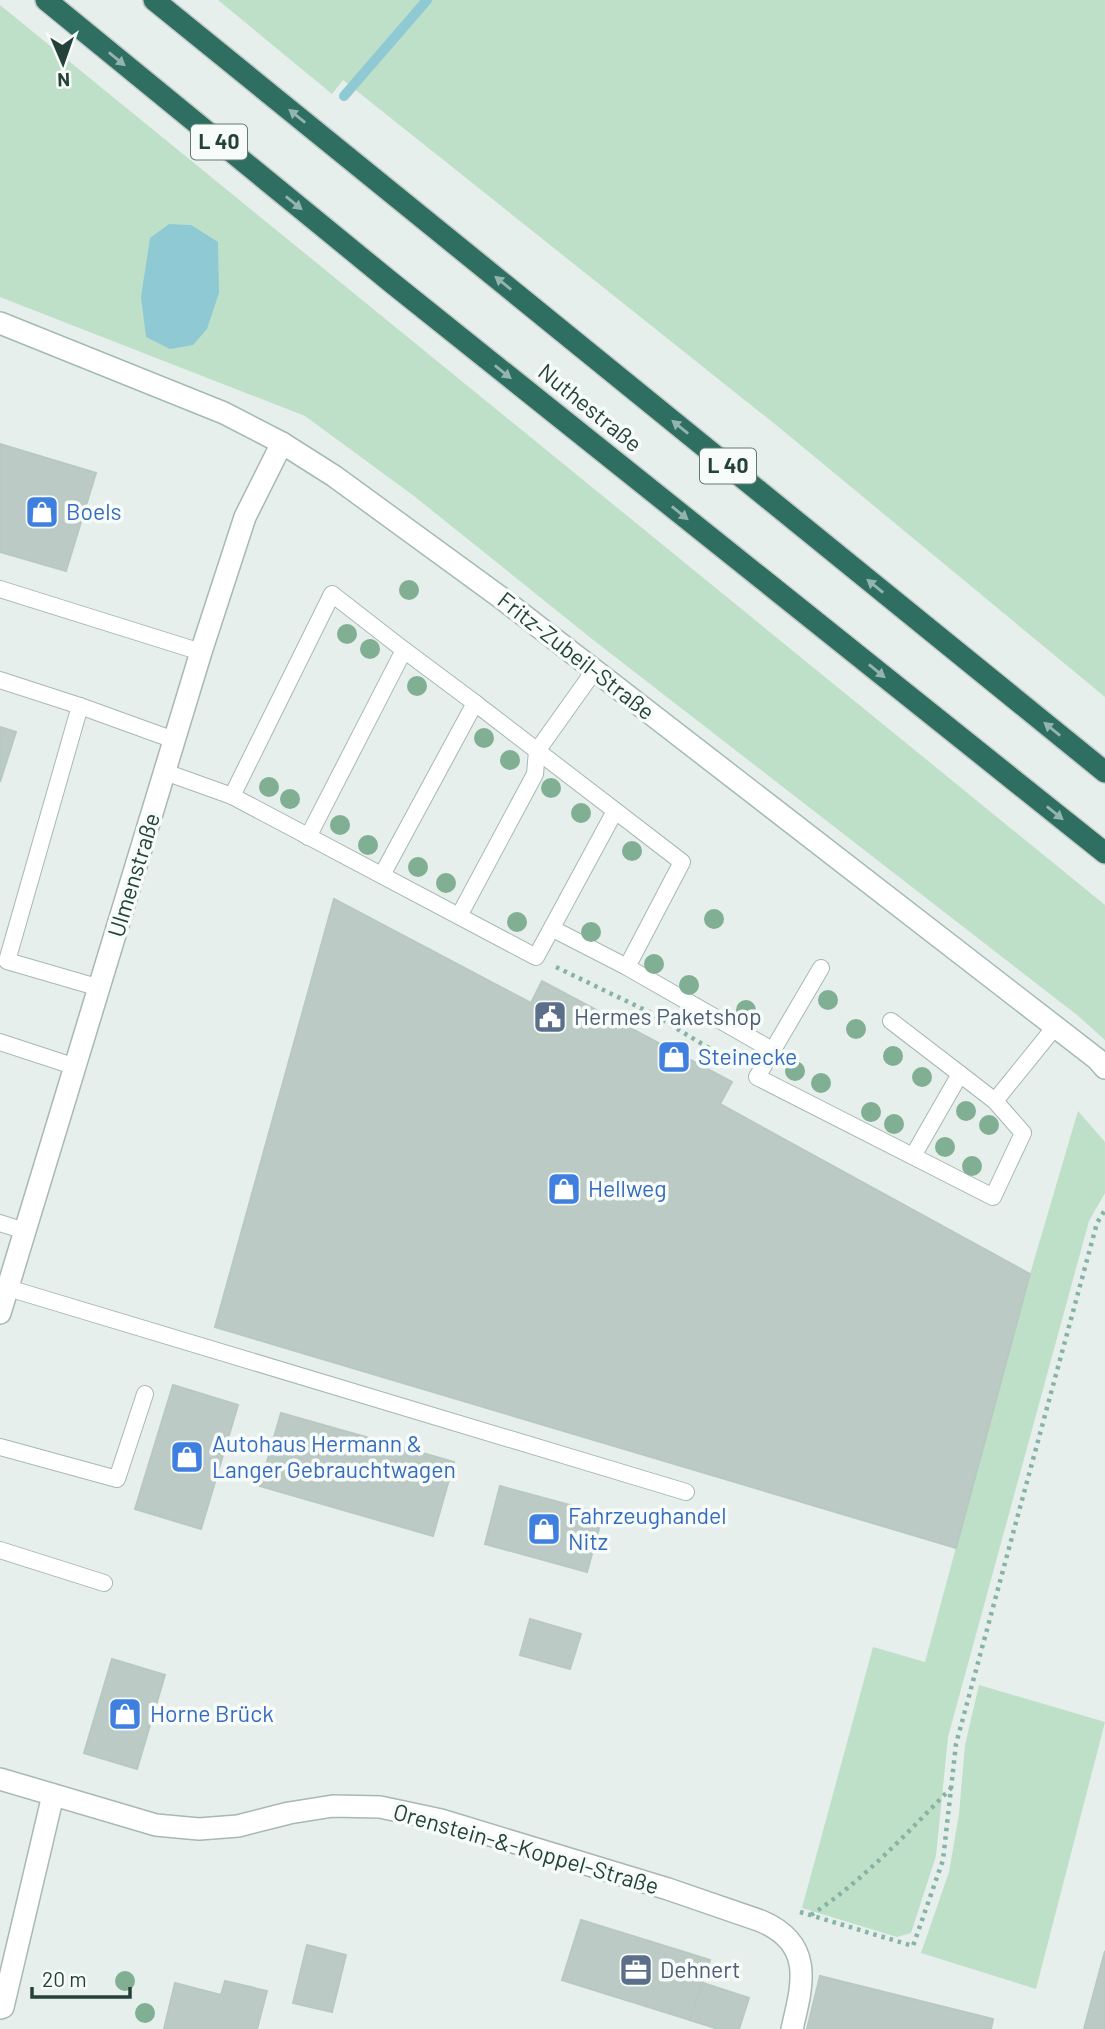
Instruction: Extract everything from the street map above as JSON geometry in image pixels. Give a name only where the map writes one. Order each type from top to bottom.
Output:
[{"type":"highway","name":"Nuthestraße","points":[[46,0],[414,300],[1105,853]]},
{"type":"highway","name":"Nuthestraße","points":[[154,0],[1105,772]]},
{"type":"street","name":"Fritz-Zubeil-Straße","points":[[0,323],[224,413],[282,443],[334,476],[500,597],[1105,1068]]},
{"type":"street","name":"Ulmenstraße","points":[[0,1313],[201,652],[245,517],[282,443]]},
{"type":"street","name":"Orenstein-&-Koppel-Straße","points":[[0,1779],[156,1825],[199,1829],[238,1826],[289,1813],[333,1806],[380,1807],[441,1820],[668,1889],[761,1921],[782,1933],[791,1942]]},
{"type":"street","points":[[0,2008],[3,2007],[53,1795]]},
{"type":"street","points":[[791,1942],[803,1971],[792,2029]]},
{"type":"lane","points":[[0,589],[201,652]]},
{"type":"lane","points":[[232,796],[332,594],[682,862],[627,967]]},
{"type":"lane","points":[[308,837],[404,650]]},
{"type":"lane","points":[[459,916],[535,774],[537,751],[594,671]]},
{"type":"lane","points":[[0,680],[174,740]]},
{"type":"lane","points":[[382,876],[475,703]]},
{"type":"lane","points":[[80,706],[4,960],[100,988]]},
{"type":"lane","points":[[165,772],[232,796],[536,957],[615,811]]},
{"type":"lane","points":[[553,929],[627,967],[772,1050]]},
{"type":"lane","points":[[821,968],[757,1077],[993,1196],[1023,1133],[995,1101],[891,1021]]},
{"type":"lane","points":[[995,1101],[1055,1028]]},
{"type":"lane","points":[[0,1042],[76,1067]]},
{"type":"lane","points":[[913,1156],[960,1074]]},
{"type":"lane","points":[[0,1223],[25,1231]]},
{"type":"lane","points":[[8,1288],[686,1492]]},
{"type":"lane","points":[[0,1447],[117,1479],[145,1394]]},
{"type":"lane","points":[[0,1550],[104,1583]]},
{"type":"path","points":[[536,957],[649,1012],[757,1077]]},
{"type":"path","points":[[791,1942],[800,1912],[913,1946],[943,1860],[956,1744],[1097,1223],[1105,1209]]},
{"type":"path","points":[[811,1915],[839,1897],[866,1874],[951,1788]]},
{"type":"green space","points":[[218,0],[1105,0],[1105,697],[781,429],[343,80],[332,94]]},
{"type":"green space","points":[[0,5],[1105,905],[1105,1040],[1077,1015],[592,639],[414,496],[305,416],[0,297]]},
{"type":"green space","points":[[1078,1111],[1105,1142],[1105,1193],[1089,1221],[948,1737],[936,1856],[911,1933],[897,1937],[802,1908],[873,1647],[925,1662],[1030,1274]]},
{"type":"green space","points":[[979,1685],[1105,1722],[1036,1989],[921,1953],[949,1872],[959,1814],[965,1745]]},
{"type":"water","points":[[169,224],[191,225],[218,242],[219,293],[207,329],[193,345],[170,349],[146,337],[141,297],[150,238]]},
{"type":"building","name":"Boels","points":[[0,444],[96,473],[66,571],[0,552]]},
{"type":"building","points":[[0,727],[16,732],[0,782]]},
{"type":"building","name":"Hellweg","points":[[334,899],[531,1003],[542,981],[732,1082],[720,1104],[1030,1274],[956,1548],[215,1327]]},
{"type":"building","name":"Autohaus Hermann & Langer Gebrauchtwagen","points":[[173,1385],[238,1405],[201,1529],[135,1509]]},
{"type":"building","points":[[281,1413],[454,1462],[433,1536],[260,1486]]},
{"type":"building","name":"Fahrzeughandel Nitz","points":[[500,1486],[603,1514],[587,1572],[485,1544]]},
{"type":"building","points":[[530,1619],[581,1634],[570,1669],[520,1655]]},
{"type":"building","name":"Horne Brück","points":[[112,1659],[165,1675],[137,1769],[84,1753]]},
{"type":"building","name":"Dehnert","points":[[581,1920],[710,1960],[690,2020],[562,1980]]},
{"type":"building","points":[[307,1945],[346,1955],[332,2012],[293,2003]]},
{"type":"building","points":[[1105,1951],[1105,2029],[1084,2029]]},
{"type":"building","points":[[820,1976],[993,2019],[991,2029],[807,2029]]},
{"type":"building","points":[[225,1981],[267,1991],[257,2029],[164,2029],[175,1983],[221,1995]]},
{"type":"building","points":[[703,1983],[749,1998],[739,2029],[718,2029],[690,2020]]},
{"type":"waterway","points":[[344,96],[427,0]]},
{"type":"place","name":"Boels","points":[[42,512]]},
{"type":"place","name":"Hermes Paketshop","points":[[550,1017]]},
{"type":"place","name":"Steinecke","points":[[674,1057]]},
{"type":"place","name":"Hellweg","points":[[564,1189]]},
{"type":"place","name":"Autohaus Hermann & Langer Gebrauchtwagen","points":[[187,1457]]},
{"type":"place","name":"Fahrzeughandel Nitz","points":[[544,1529]]},
{"type":"place","name":"Horne Brück","points":[[125,1714]]},
{"type":"place","name":"Dehnert","points":[[636,1970]]}]
